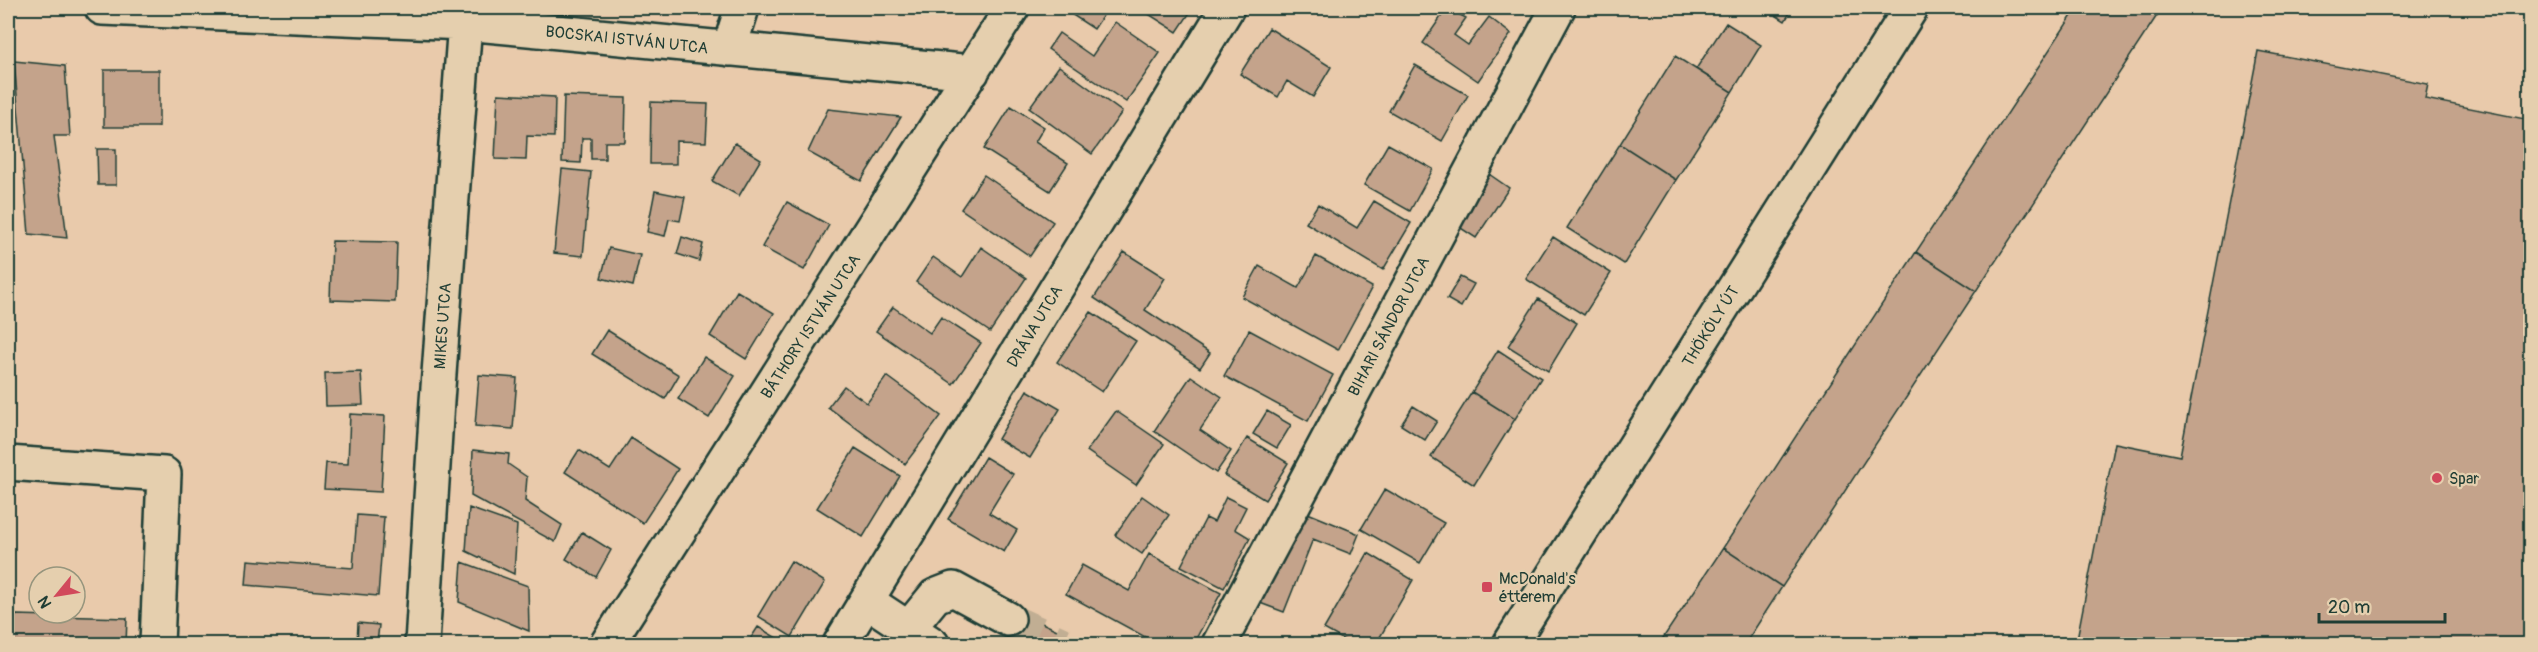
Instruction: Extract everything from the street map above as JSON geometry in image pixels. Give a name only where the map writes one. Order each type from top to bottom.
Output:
[{"type":"street","name":"BOCSKAI ISTVÁN UTCA","points":[[102,8],[465,15],[729,49],[972,72]]},
{"type":"street","points":[[729,49],[742,8]]},
{"type":"street","name":"BÁTHORY ISTVÁN UTCA","points":[[607,645],[1012,8]]},
{"type":"street","name":"DRÁVA UTCA","points":[[840,645],[1227,8]]},
{"type":"street","name":"BIHARI SÁNDOR UTCA","points":[[1219,645],[1558,8]]},
{"type":"street","name":"THÖKÖLY ÚT","points":[[1510,645],[1911,8]]},
{"type":"street","name":"MIKES UTCA","points":[[422,645],[465,15]]},
{"type":"street","points":[[8,463],[164,474],[157,645]]},
{"type":"street","points":[[867,601],[920,637],[934,596],[953,589],[1008,619]]},
{"type":"building","points":[[923,8],[970,8],[967,12]]},
{"type":"building","points":[[1071,8],[1108,8],[1094,29],[1068,12]]},
{"type":"building","points":[[1139,8],[1193,8],[1177,32]]},
{"type":"building","points":[[1447,8],[1466,18],[1454,35],[1468,45],[1489,17],[1511,34],[1478,81],[1423,43]]},
{"type":"building","points":[[1764,8],[1793,8],[1785,21]]},
{"type":"building","points":[[2077,8],[2162,8],[1976,291],[1916,252]]},
{"type":"building","points":[[1115,22],[1160,53],[1126,102],[1048,49],[1059,33],[1092,56]]},
{"type":"building","points":[[1726,23],[1761,45],[1732,92],[1696,69]]},
{"type":"building","points":[[1269,28],[1331,67],[1313,97],[1287,81],[1278,97],[1240,74]]},
{"type":"building","points":[[2258,51],[2428,84],[2425,99],[2530,120],[2530,644],[2076,644],[2115,443],[2180,456]]},
{"type":"building","points":[[1675,56],[1732,92],[1676,180],[1620,144]]},
{"type":"building","points":[[14,61],[65,66],[70,136],[54,136],[67,238],[29,234]]},
{"type":"building","points":[[1415,65],[1468,95],[1442,141],[1389,111]]},
{"type":"building","points":[[1059,66],[1122,112],[1092,154],[1029,108]]},
{"type":"building","points":[[104,70],[159,70],[159,127],[104,127]]},
{"type":"building","points":[[498,94],[555,97],[554,137],[527,136],[526,160],[495,159]]},
{"type":"building","points":[[564,96],[626,98],[625,142],[605,142],[605,159],[591,159],[591,138],[582,138],[581,163],[562,162]]},
{"type":"building","points":[[651,102],[708,104],[706,142],[676,141],[676,164],[650,164]]},
{"type":"building","points":[[1011,106],[1044,127],[1035,142],[1068,163],[1050,191],[984,149]]},
{"type":"building","points":[[828,109],[901,117],[861,181],[808,152]]},
{"type":"building","points":[[735,143],[761,159],[739,196],[712,181]]},
{"type":"building","points":[[1388,144],[1433,169],[1410,211],[1364,185]]},
{"type":"building","points":[[1620,144],[1676,180],[1624,264],[1567,228]]},
{"type":"building","points":[[97,149],[116,149],[116,185],[98,185]]},
{"type":"building","points":[[562,169],[591,172],[583,256],[554,253]]},
{"type":"building","points":[[1486,172],[1509,188],[1476,238],[1453,223]]},
{"type":"building","points":[[984,175],[1053,222],[1030,256],[961,209]]},
{"type":"building","points":[[655,191],[685,197],[680,221],[669,219],[665,236],[647,232]]},
{"type":"building","points":[[1374,201],[1411,223],[1383,270],[1306,223],[1318,204],[1357,228]]},
{"type":"building","points":[[787,202],[829,225],[804,270],[762,247]]},
{"type":"building","points":[[682,237],[703,244],[699,261],[677,254]]},
{"type":"building","points":[[1553,237],[1611,273],[1584,315],[1526,279]]},
{"type":"building","points":[[332,241],[397,242],[395,302],[330,300]]},
{"type":"building","points":[[981,247],[1026,278],[990,332],[916,282],[933,257],[962,277]]},
{"type":"building","points":[[609,248],[640,255],[633,286],[601,278]]},
{"type":"building","points":[[1124,252],[1165,278],[1145,310],[1210,353],[1200,368],[1094,298]]},
{"type":"building","points":[[1916,252],[1976,291],[1782,587],[1723,548]]},
{"type":"building","points":[[1316,256],[1372,287],[1338,350],[1242,297],[1259,266],[1298,288]]},
{"type":"building","points":[[1460,277],[1474,284],[1461,307],[1447,299]]},
{"type":"building","points":[[737,291],[774,313],[746,359],[710,336]]},
{"type":"building","points":[[1538,299],[1577,323],[1548,371],[1508,346]]},
{"type":"building","points":[[893,307],[930,333],[941,317],[981,343],[953,384],[876,331]]},
{"type":"building","points":[[1091,312],[1136,341],[1102,392],[1057,362]]},
{"type":"building","points":[[607,330],[679,375],[665,399],[592,354]]},
{"type":"building","points":[[1249,330],[1333,375],[1308,421],[1224,376]]},
{"type":"building","points":[[1498,350],[1541,378],[1515,419],[1472,392]]},
{"type":"building","points":[[704,357],[735,376],[709,418],[678,399]]},
{"type":"building","points":[[361,372],[363,405],[326,406],[325,373]]},
{"type":"building","points":[[479,375],[517,378],[513,429],[475,426]]},
{"type":"building","points":[[887,376],[941,416],[905,464],[828,407],[844,386],[867,403]]},
{"type":"building","points":[[1191,376],[1222,397],[1200,430],[1231,451],[1216,473],[1154,431]]},
{"type":"building","points":[[1027,390],[1060,409],[1030,458],[998,439]]},
{"type":"building","points":[[1472,392],[1515,419],[1474,485],[1431,457]]},
{"type":"building","points":[[1413,406],[1437,421],[1425,440],[1401,425]]},
{"type":"building","points":[[1116,411],[1164,444],[1136,485],[1087,451]]},
{"type":"building","points":[[1267,411],[1291,425],[1277,448],[1253,434]]},
{"type":"building","points":[[350,414],[385,416],[381,492],[324,489],[326,463],[348,464]]},
{"type":"building","points":[[631,438],[678,469],[643,523],[565,472],[579,450],[610,470]]},
{"type":"building","points":[[1247,438],[1288,463],[1265,500],[1224,475]]},
{"type":"building","points":[[855,448],[900,476],[863,537],[817,508]]},
{"type":"building","points":[[473,450],[509,454],[508,464],[527,477],[525,501],[562,525],[555,542],[471,496]]},
{"type":"building","points":[[985,457],[1013,474],[989,513],[1017,530],[1004,552],[948,519]]},
{"type":"building","points":[[1385,489],[1444,523],[1420,563],[1361,529]]},
{"type":"building","points":[[1142,496],[1169,515],[1142,554],[1115,535]]},
{"type":"building","points":[[1226,497],[1246,507],[1235,529],[1250,538],[1224,588],[1181,566],[1206,518],[1214,522]]},
{"type":"building","points":[[469,508],[517,525],[514,574],[466,551]]},
{"type":"building","points":[[1298,509],[1359,534],[1351,554],[1313,539],[1284,612],[1260,603]]},
{"type":"building","points":[[357,515],[384,517],[378,596],[246,585],[248,560],[353,568]]},
{"type":"building","points":[[582,532],[611,550],[596,577],[566,559]]},
{"type":"building","points":[[1723,548],[1782,587],[1745,644],[1659,644]]},
{"type":"building","points":[[1368,553],[1413,580],[1376,644],[1351,644],[1324,629]]},
{"type":"building","points":[[1149,554],[1221,593],[1193,644],[1158,644],[1066,594],[1082,565],[1129,591]]},
{"type":"building","points":[[791,561],[825,582],[792,637],[758,616]]},
{"type":"building","points":[[462,562],[528,586],[529,631],[459,602]]},
{"type":"building","points":[[1012,609],[1085,644],[1019,644],[1000,635]]},
{"type":"building","points":[[16,615],[27,615],[27,625],[87,625],[87,617],[127,618],[126,644],[8,644]]},
{"type":"building","points":[[358,623],[379,625],[377,644],[357,644]]},
{"type":"building","points":[[758,627],[787,644],[747,644]]},
{"type":"tunnel","points":[[1008,619],[1063,644]]},
{"type":"place","name":"Spar","points":[[2437,478]]},
{"type":"place","name":"McDonald's étterem","points":[[1487,587]]}]
